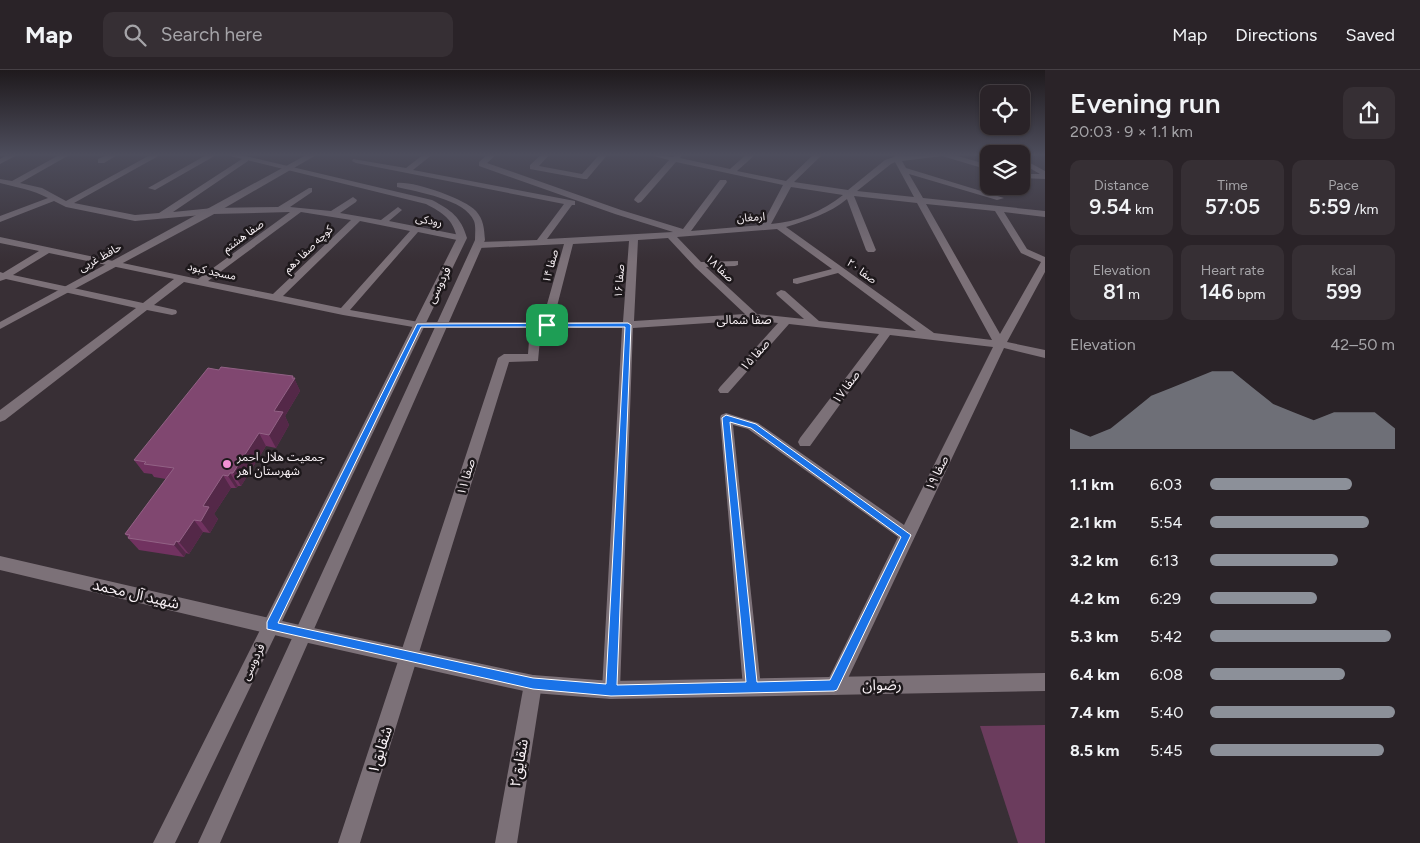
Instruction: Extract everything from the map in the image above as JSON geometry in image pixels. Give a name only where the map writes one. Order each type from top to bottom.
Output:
[{"type":"street","name":"رودکی","points":[[39,190],[66,204],[135,218],[213,211],[299,209],[462,238]]},
{"type":"street","points":[[66,204],[92,190]]},
{"type":"street","points":[[160,217],[199,190]]},
{"type":"street","name":"حافظ غربی","points":[[0,326],[251,190]]},
{"type":"street","points":[[280,210],[310,190]]},
{"type":"street","points":[[379,190],[429,202],[447,211],[458,222],[462,238]]},
{"type":"street","points":[[419,190],[440,195],[462,204],[478,219],[479,245]]},
{"type":"street","points":[[507,190],[618,212]]},
{"type":"street","points":[[556,190],[618,212],[686,232],[717,190]]},
{"type":"street","points":[[638,200],[647,190]]},
{"type":"street","points":[[765,227],[785,190]]},
{"type":"street","points":[[825,190],[1045,214]]},
{"type":"street","name":"ارمغان","points":[[479,245],[634,238],[686,232],[779,226],[814,216],[835,205],[854,190]]},
{"type":"street","points":[[914,190],[1000,344]]},
{"type":"street","points":[[973,190],[1000,198]]},
{"type":"street","points":[[849,194],[871,250]]},
{"type":"street","points":[[0,219],[54,198]]},
{"type":"street","points":[[333,214],[353,200]]},
{"type":"street","points":[[539,243],[570,202]]},
{"type":"street","points":[[997,208],[1024,251],[1045,262]]},
{"type":"street","name":"صفا هشتم","points":[[200,281],[299,209]]},
{"type":"street","points":[[382,223],[398,210]]},
{"type":"street","name":"کوچه صفا دهم","points":[[275,298],[358,218]]},
{"type":"street","name":"صفا ۲۰","points":[[779,226],[930,336]]},
{"type":"street","points":[[343,312],[416,230]]},
{"type":"street","name":"صفا ۱۸","points":[[670,235],[698,266],[754,317]]},
{"type":"street","name":"فردوسی","points":[[164,843],[462,238]]},
{"type":"street","name":"صفا ۱۶","points":[[611,690],[628,325],[634,238]]},
{"type":"street","name":"مسجد کبود","points":[[0,240],[343,312],[419,326],[442,325]]},
{"type":"street","name":"صفا ۱۴","points":[[542,325],[569,242]]},
{"type":"street","name":"فردوسی","points":[[209,843],[479,245]]},
{"type":"street","points":[[1,276],[47,250]]},
{"type":"street","name":"صفا ۱۹","points":[[834,686],[1000,344],[1045,262]]},
{"type":"street","points":[[698,266],[735,263]]},
{"type":"street","points":[[797,281],[839,270]]},
{"type":"street","points":[[1,276],[172,312]]},
{"type":"street","points":[[0,417],[182,278]]},
{"type":"street","points":[[781,293],[816,324]]},
{"type":"street","name":"صفا شمالی","points":[[442,325],[628,325],[754,317],[1000,344],[1045,354]]},
{"type":"street","name":"صفا ۱۵","points":[[724,390],[787,320]]},
{"type":"street","name":"صفا ۱۱","points":[[410,657],[504,358],[534,358],[542,325]]},
{"type":"street","name":"صفا ۱۷","points":[[805,442],[887,331]]},
{"type":"street","points":[[752,687],[726,418],[753,426],[906,535]]},
{"type":"street","name":"شهید آل محمد","points":[[0,563],[304,634]]},
{"type":"street","name":"رضوان","points":[[304,634],[533,684],[611,690],[1045,682]]},
{"type":"street","name":"شقایق۱","points":[[350,843],[410,657]]},
{"type":"street","name":"شقایق۲","points":[[506,843],[533,684]]},
{"type":"shaded area","points":[[1045,725],[1045,843],[1018,843],[980,726]]},
{"type":"building","points":[[221,367],[293,376],[292,378],[295,378],[274,411],[283,412],[269,435],[259,433],[233,473],[230,473],[228,476],[223,475],[203,506],[209,507],[201,521],[194,520],[179,542],[176,541],[174,545],[128,538],[130,535],[125,534],[174,468],[144,464],[146,462],[134,460],[208,368],[219,370]]},
{"type":"place","name":"جمعیت هلال احمر شهرستان اهر","points":[[227,464]]},
{"type":"route","points":[[547,325],[419,326],[271,626],[533,684],[611,690],[752,687],[726,418],[753,426],[906,535],[834,686],[611,690],[628,325],[547,325]]}]
